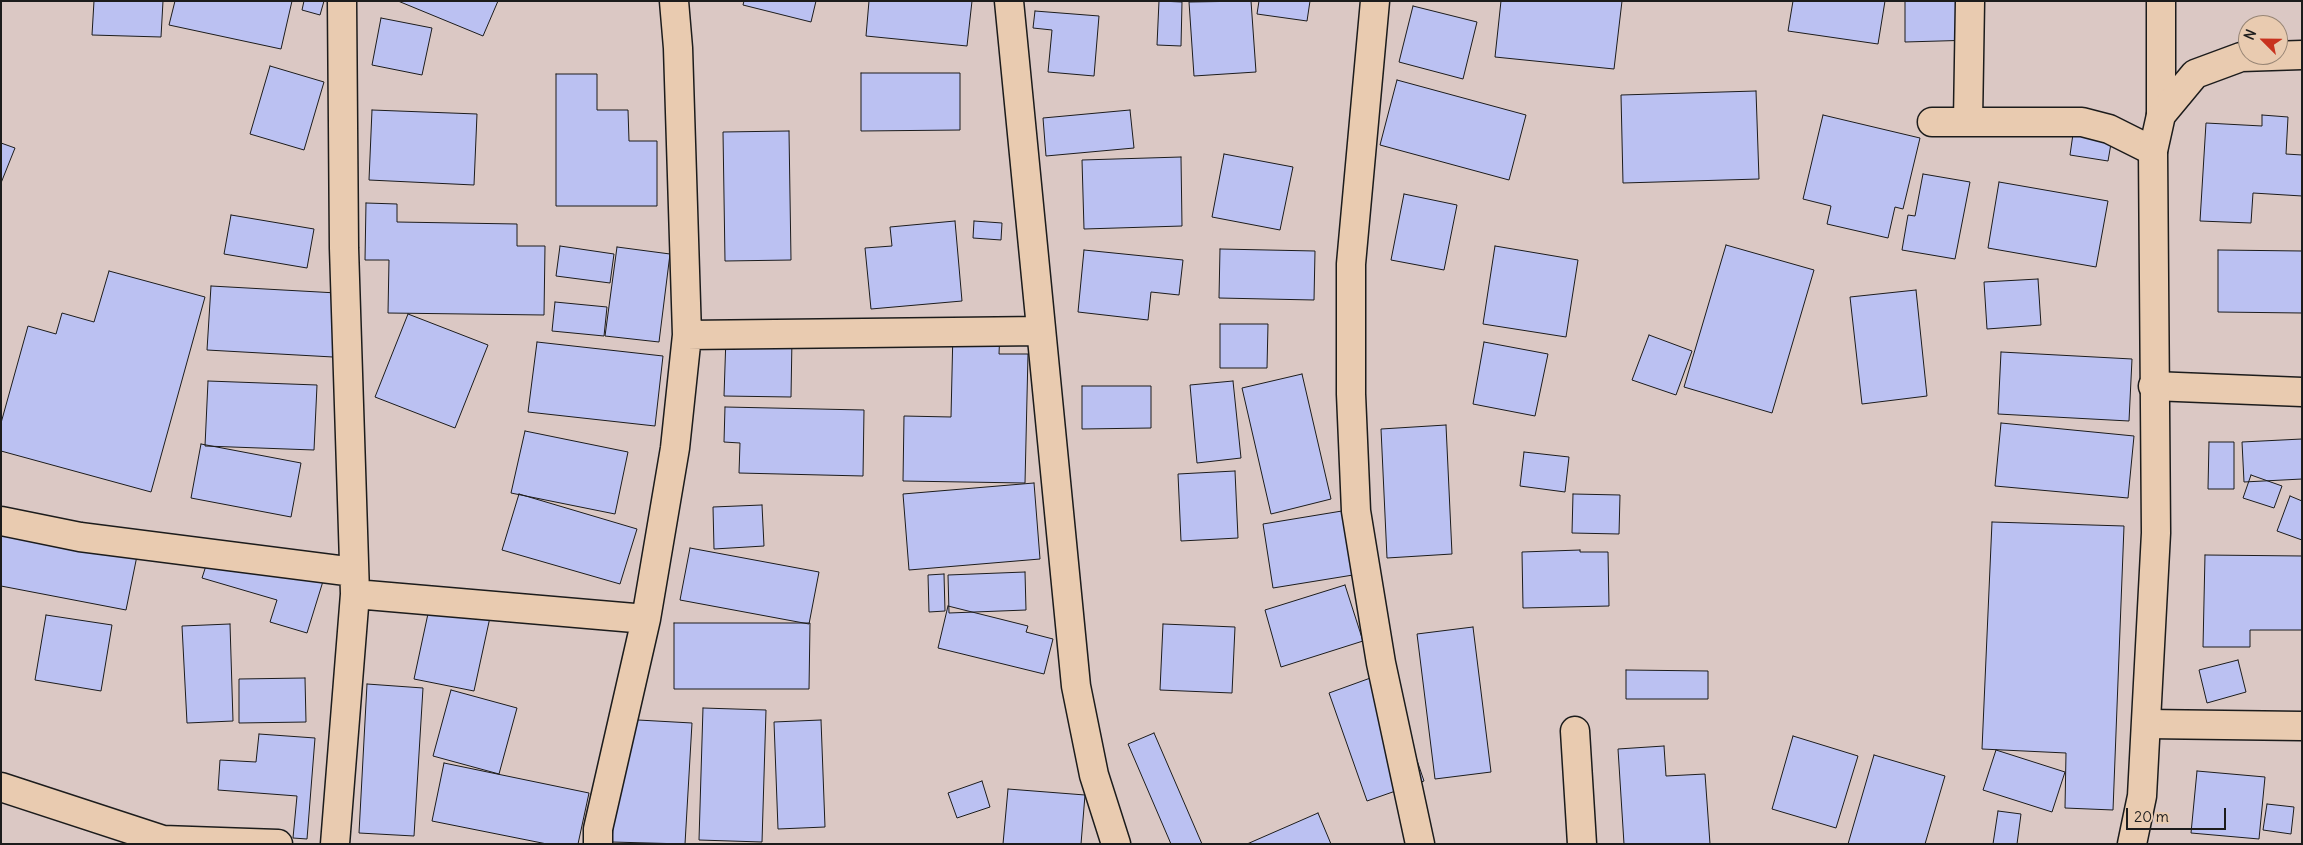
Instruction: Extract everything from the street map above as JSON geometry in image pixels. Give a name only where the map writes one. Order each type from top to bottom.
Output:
[{"type":"street","points":[[335,844],[355,583],[344,238],[342,1]]},
{"type":"street","points":[[598,844],[598,830],[646,619],[675,448],[687,335],[678,48],[674,1]]},
{"type":"street","points":[[1009,1],[1076,686],[1094,775],[1116,844]]},
{"type":"street","points":[[1375,1],[1351,264],[1351,394],[1356,512],[1382,664],[1420,844]]},
{"type":"street","points":[[1968,121],[1970,1]]},
{"type":"street","points":[[2132,844],[2142,796],[2156,533],[2154,151],[2161,115],[2161,1]]},
{"type":"street","points":[[2161,115],[2195,74],[2240,57],[2302,55]]},
{"type":"street","points":[[1932,122],[2082,122],[2109,129],[2154,151]]},
{"type":"street","points":[[687,335],[1042,331]]},
{"type":"street","points":[[2154,386],[2302,392]]},
{"type":"street","points":[[1,521],[80,537],[355,583],[646,619]]},
{"type":"street","points":[[2147,724],[2302,726]]},
{"type":"street","points":[[1575,731],[1582,844]]},
{"type":"street","points":[[1,787],[163,840],[278,844]]},
{"type":"building","points":[[94,1],[163,1],[161,37],[92,35]]},
{"type":"building","points":[[175,1],[292,1],[281,49],[169,25]]},
{"type":"building","points":[[304,1],[324,1],[320,15],[302,10]]},
{"type":"building","points":[[398,1],[498,1],[483,36]]},
{"type":"building","points":[[744,1],[816,1],[811,22],[743,5]]},
{"type":"building","points":[[869,1],[972,1],[967,46],[866,36]]},
{"type":"building","points":[[1159,1],[1182,2],[1181,46],[1157,45]]},
{"type":"building","points":[[1251,1],[1256,72],[1194,76],[1189,2]]},
{"type":"building","points":[[1259,1],[1310,1],[1307,21],[1257,14]]},
{"type":"building","points":[[1501,1],[1622,1],[1614,69],[1495,57]]},
{"type":"building","points":[[1793,1],[1885,1],[1878,44],[1788,31]]},
{"type":"building","points":[[1905,1],[1974,1],[1974,40],[1905,42]]},
{"type":"building","points":[[1413,6],[1477,22],[1463,79],[1399,62]]},
{"type":"building","points":[[1035,11],[1099,16],[1094,76],[1048,72],[1052,30],[1033,28]]},
{"type":"building","points":[[381,18],[432,28],[422,75],[372,65]]},
{"type":"building","points":[[270,66],[324,82],[304,150],[250,134]]},
{"type":"building","points":[[861,73],[960,73],[960,130],[861,131]]},
{"type":"building","points":[[556,74],[597,74],[597,110],[628,110],[629,141],[657,141],[657,206],[556,206]]},
{"type":"building","points":[[1397,80],[1526,115],[1509,180],[1380,145]]},
{"type":"building","points":[[1756,91],[1759,179],[1623,183],[1621,95]]},
{"type":"building","points":[[372,110],[477,114],[474,185],[369,180]]},
{"type":"building","points":[[1130,110],[1134,148],[1046,156],[1043,118]]},
{"type":"building","points":[[1823,115],[1920,138],[1903,209],[1895,207],[1888,238],[1827,224],[1831,206],[1803,199]]},
{"type":"building","points":[[2262,115],[2288,117],[2286,154],[2302,155],[2302,196],[2253,193],[2251,223],[2200,221],[2206,123],[2262,126]]},
{"type":"building","points":[[2075,120],[2114,126],[2108,161],[2070,155]]},
{"type":"building","points":[[789,131],[791,260],[725,261],[723,132]]},
{"type":"building","points":[[1,143],[15,148],[1,183]]},
{"type":"building","points":[[1224,154],[1293,167],[1280,230],[1212,217]]},
{"type":"building","points":[[1181,157],[1182,226],[1084,229],[1082,160]]},
{"type":"building","points":[[1923,174],[1970,182],[1955,259],[1902,250],[1908,215],[1915,216]]},
{"type":"building","points":[[1999,182],[2108,201],[2096,267],[1988,248]]},
{"type":"building","points":[[1404,194],[1457,205],[1444,270],[1391,260]]},
{"type":"building","points":[[366,203],[397,204],[397,222],[517,224],[517,246],[545,246],[544,315],[388,313],[389,260],[365,260]]},
{"type":"building","points":[[231,215],[314,229],[307,268],[224,254]]},
{"type":"building","points":[[955,221],[962,301],[871,309],[865,248],[892,246],[890,227]]},
{"type":"building","points":[[974,221],[1002,223],[1001,240],[973,238]]},
{"type":"building","points":[[1726,245],[1814,270],[1772,413],[1684,387]]},
{"type":"building","points":[[560,246],[614,254],[610,283],[556,276]]},
{"type":"building","points":[[1495,246],[1578,260],[1566,337],[1483,324]]},
{"type":"building","points":[[617,247],[670,254],[659,342],[605,336]]},
{"type":"building","points":[[1220,249],[1315,251],[1314,300],[1219,298]]},
{"type":"building","points":[[1084,250],[1183,260],[1179,295],[1151,292],[1148,320],[1078,312]]},
{"type":"building","points":[[2218,250],[2302,251],[2302,313],[2218,312]]},
{"type":"building","points":[[109,271],[205,297],[151,492],[1,451],[1,423],[28,326],[56,334],[62,313],[94,322]]},
{"type":"building","points":[[2038,279],[2041,325],[1987,329],[1984,282]]},
{"type":"building","points":[[211,286],[337,293],[333,357],[207,350]]},
{"type":"building","points":[[1916,290],[1927,396],[1862,404],[1850,297]]},
{"type":"building","points":[[555,302],[607,307],[604,336],[552,331]]},
{"type":"building","points":[[408,314],[488,345],[455,428],[375,397]]},
{"type":"building","points":[[1220,324],[1268,324],[1267,368],[1220,368]]},
{"type":"building","points":[[953,330],[1000,330],[999,354],[1028,354],[1025,483],[903,481],[904,416],[951,417]]},
{"type":"building","points":[[1649,335],[1692,351],[1676,395],[1632,380]]},
{"type":"building","points":[[726,337],[792,338],[791,397],[724,396]]},
{"type":"building","points":[[537,342],[663,356],[655,426],[528,412]]},
{"type":"building","points":[[1484,342],[1548,354],[1535,416],[1473,404]]},
{"type":"building","points":[[2001,352],[2132,359],[2129,421],[1998,414]]},
{"type":"building","points":[[1302,374],[1331,499],[1271,514],[1242,388]]},
{"type":"building","points":[[208,381],[317,385],[314,450],[205,446]]},
{"type":"building","points":[[1233,381],[1241,458],[1197,463],[1190,385]]},
{"type":"building","points":[[1082,386],[1151,386],[1151,428],[1082,429]]},
{"type":"building","points":[[725,407],[864,410],[863,476],[739,473],[740,443],[724,442]]},
{"type":"building","points":[[2001,423],[2134,436],[2128,498],[1995,486]]},
{"type":"building","points":[[1446,425],[1452,554],[1387,558],[1381,429]]},
{"type":"building","points":[[525,431],[628,452],[615,514],[511,493]]},
{"type":"building","points":[[2302,439],[2302,479],[2244,482],[2242,442]]},
{"type":"building","points":[[2209,442],[2234,442],[2234,489],[2208,489]]},
{"type":"building","points":[[201,444],[301,463],[291,517],[191,498]]},
{"type":"building","points":[[1524,452],[1569,457],[1565,492],[1520,486]]},
{"type":"building","points":[[1235,471],[1238,538],[1181,541],[1178,474]]},
{"type":"building","points":[[2251,475],[2282,486],[2274,508],[2243,498]]},
{"type":"building","points":[[1034,483],[1040,559],[909,570],[903,494]]},
{"type":"building","points":[[519,494],[637,529],[620,584],[502,550]]},
{"type":"building","points":[[1573,494],[1620,495],[1619,534],[1572,533]]},
{"type":"building","points":[[2290,496],[2302,501],[2302,540],[2277,531]]},
{"type":"building","points":[[762,505],[764,546],[714,549],[713,507]]},
{"type":"building","points":[[1342,511],[1353,575],[1273,588],[1263,524]]},
{"type":"building","points":[[1,515],[140,541],[126,610],[1,586]]},
{"type":"building","points":[[1992,522],[2124,526],[2113,810],[2065,808],[2066,753],[1982,749]]},
{"type":"building","points":[[213,544],[324,578],[307,633],[270,622],[277,600],[202,578]]},
{"type":"building","points":[[690,548],[819,572],[809,624],[680,600]]},
{"type":"building","points":[[1580,550],[1580,552],[1608,552],[1609,606],[1523,608],[1522,552]]},
{"type":"building","points":[[2205,555],[2302,556],[2302,630],[2250,630],[2250,647],[2203,647]]},
{"type":"building","points":[[1025,572],[1026,610],[949,613],[948,575]]},
{"type":"building","points":[[944,574],[945,611],[929,612],[928,575]]},
{"type":"building","points":[[1345,585],[1363,641],[1281,667],[1265,610]]},
{"type":"building","points":[[432,595],[492,608],[474,691],[414,679]]},
{"type":"building","points":[[948,606],[1028,626],[1026,632],[1053,639],[1044,674],[938,648]]},
{"type":"building","points":[[46,615],[112,625],[101,691],[35,680]]},
{"type":"building","points":[[674,623],[810,623],[809,689],[674,689]]},
{"type":"building","points":[[230,624],[233,721],[187,723],[182,626]]},
{"type":"building","points":[[1163,624],[1235,627],[1232,693],[1160,690]]},
{"type":"building","points":[[1473,627],[1491,772],[1435,779],[1417,634]]},
{"type":"building","points":[[2238,660],[2246,692],[2207,703],[2199,670]]},
{"type":"building","points":[[1626,670],[1708,671],[1708,699],[1626,699]]},
{"type":"building","points":[[1387,672],[1424,781],[1367,801],[1329,693]]},
{"type":"building","points":[[305,678],[306,722],[239,723],[239,679]]},
{"type":"building","points":[[367,684],[423,688],[414,836],[359,833]]},
{"type":"building","points":[[451,690],[517,708],[499,774],[433,756]]},
{"type":"building","points":[[703,708],[766,710],[762,842],[699,840]]},
{"type":"building","points":[[620,719],[692,723],[685,844],[612,842]]},
{"type":"building","points":[[821,720],[825,827],[778,829],[774,722]]},
{"type":"building","points":[[1154,733],[1202,844],[1171,844],[1128,744]]},
{"type":"building","points":[[259,734],[315,738],[307,839],[293,838],[297,796],[218,790],[220,760],[256,762]]},
{"type":"building","points":[[1793,736],[1858,756],[1836,828],[1772,809]]},
{"type":"building","points":[[1664,746],[1666,776],[1705,774],[1710,844],[1624,844],[1618,749]]},
{"type":"building","points":[[1996,750],[2065,772],[2052,812],[1983,790]]},
{"type":"building","points":[[1874,755],[1945,776],[1925,844],[1848,844]]},
{"type":"building","points":[[444,763],[589,793],[578,844],[547,844],[432,821]]},
{"type":"building","points":[[2197,771],[2265,777],[2259,839],[2191,833]]},
{"type":"building","points":[[982,781],[990,807],[957,818],[948,793]]},
{"type":"building","points":[[1008,789],[1085,795],[1081,844],[1003,844]]},
{"type":"building","points":[[2267,804],[2294,807],[2291,834],[2263,830]]},
{"type":"building","points":[[1998,811],[2021,814],[2017,844],[1993,844]]},
{"type":"building","points":[[1318,813],[1331,844],[1247,844]]}]
